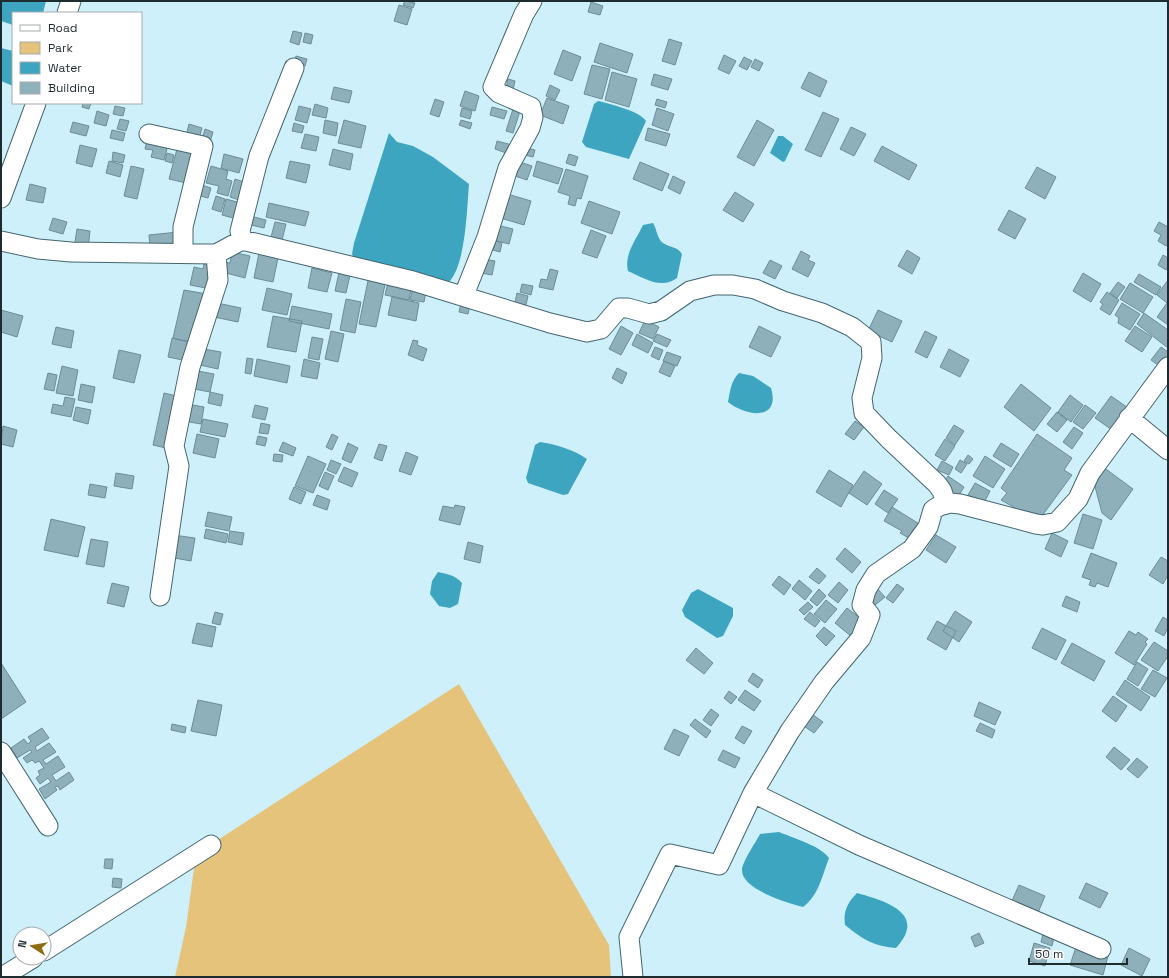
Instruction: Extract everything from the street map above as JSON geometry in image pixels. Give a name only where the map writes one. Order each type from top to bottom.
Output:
[{"type":"street","points":[[67,12],[71,1]]},
{"type":"street","points":[[464,295],[487,237],[508,168],[530,128],[533,116],[531,107],[499,93],[494,87],[524,14],[532,1]]},
{"type":"street","points":[[242,240],[240,231],[259,156],[294,68]]},
{"type":"street","points":[[1,198],[36,104]]},
{"type":"street","points":[[149,134],[203,146],[183,227],[183,253]]},
{"type":"street","points":[[1,241],[38,249],[71,252],[105,254],[216,254],[242,240],[413,281],[464,295],[506,310],[587,332],[601,329],[619,308],[628,308],[649,314],[661,311],[690,291],[714,285],[732,285],[755,289],[783,301],[822,313],[852,327],[871,342],[872,358],[862,398],[864,413],[888,439],[937,484],[942,491],[946,504]]},
{"type":"street","points":[[160,596],[179,466],[174,446],[190,367],[218,280],[216,254]]},
{"type":"street","points":[[633,977],[629,937],[670,854],[719,865],[753,793],[790,731],[824,682],[861,638],[870,615],[862,605],[866,590],[876,574],[912,549],[928,527],[933,510],[946,504],[960,504],[1044,526],[1057,522],[1078,498],[1090,473],[1168,367]]},
{"type":"street","points":[[1129,418],[1168,450]]},
{"type":"street","points":[[1,752],[48,826]]},
{"type":"street","points":[[753,793],[859,845],[1101,949]]},
{"type":"street","points":[[52,946],[211,845]]},
{"type":"street","points":[[2,977],[20,966]]},
{"type":"green space","points":[[459,684],[609,945],[611,977],[175,977],[186,927],[196,854]]},
{"type":"water","points":[[1,1],[46,1],[43,12],[12,12],[12,25],[1,21]]},
{"type":"water","points":[[1,48],[12,51],[12,86],[1,81]]},
{"type":"water","points":[[598,101],[631,111],[643,117],[646,121],[629,159],[586,147],[582,142],[594,104]]},
{"type":"water","points":[[389,133],[397,142],[413,146],[433,157],[469,184],[465,235],[455,274],[449,282],[354,259],[352,254],[354,243]]},
{"type":"water","points":[[778,136],[783,136],[793,144],[785,161],[783,162],[770,153]]},
{"type":"water","points":[[653,223],[661,241],[666,245],[676,248],[682,254],[677,278],[665,283],[652,282],[628,271],[627,265],[629,253],[634,242],[643,225]]},
{"type":"water","points":[[739,373],[753,376],[771,388],[773,399],[771,406],[766,411],[752,413],[735,407],[728,402],[730,390],[736,376]]},
{"type":"water","points":[[540,442],[565,448],[587,459],[568,494],[563,495],[528,483],[526,478],[535,445]]},
{"type":"water","points":[[438,572],[448,574],[462,583],[458,604],[450,608],[439,606],[430,594],[432,581]]},
{"type":"water","points":[[698,589],[733,608],[733,616],[723,636],[717,638],[685,617],[682,610],[691,593]]},
{"type":"water","points":[[779,832],[813,846],[829,858],[813,897],[803,907],[776,899],[766,894],[749,883],[744,877],[742,870],[744,862],[760,834]]},
{"type":"water","points":[[857,893],[890,905],[899,910],[905,917],[907,926],[905,936],[896,948],[874,944],[845,925],[847,907]]},
{"type":"building","points":[[405,1],[415,3],[413,8],[403,5]]},
{"type":"building","points":[[591,2],[603,6],[600,15],[588,12]]},
{"type":"building","points":[[399,5],[412,9],[407,25],[394,21]]},
{"type":"building","points":[[293,31],[302,33],[299,45],[290,42]]},
{"type":"building","points":[[305,33],[313,35],[311,44],[303,42]]},
{"type":"building","points":[[669,39],[682,43],[675,65],[662,61]]},
{"type":"building","points":[[600,43],[633,54],[627,73],[594,62]]},
{"type":"building","points":[[563,50],[581,57],[572,81],[554,74]]},
{"type":"building","points":[[724,55],[736,61],[729,74],[718,69]]},
{"type":"building","points":[[296,56],[307,59],[305,66],[294,63]]},
{"type":"building","points":[[744,57],[752,61],[747,70],[739,66]]},
{"type":"building","points":[[755,59],[763,63],[759,71],[751,67]]},
{"type":"building","points":[[592,65],[610,69],[602,99],[584,94]]},
{"type":"building","points":[[612,72],[637,79],[629,107],[605,100]]},
{"type":"building","points":[[809,72],[827,81],[820,97],[801,88]]},
{"type":"building","points":[[654,74],[672,79],[668,90],[651,85]]},
{"type":"building","points":[[508,79],[515,81],[513,90],[506,88]]},
{"type":"building","points":[[550,85],[560,90],[555,100],[546,96]]},
{"type":"building","points":[[334,87],[352,91],[349,103],[331,99]]},
{"type":"building","points":[[465,91],[479,96],[475,111],[460,106]]},
{"type":"building","points":[[547,98],[569,106],[563,124],[540,115]]},
{"type":"building","points":[[435,99],[444,102],[439,117],[430,114]]},
{"type":"building","points":[[657,99],[667,102],[665,108],[655,105]]},
{"type":"building","points":[[83,104],[91,104],[89,109],[82,107]]},
{"type":"building","points":[[315,104],[328,108],[326,118],[312,115]]},
{"type":"building","points":[[115,106],[125,108],[123,116],[113,114]]},
{"type":"building","points":[[299,106],[311,109],[307,123],[295,120]]},
{"type":"building","points":[[492,107],[507,111],[504,119],[490,115]]},
{"type":"building","points":[[462,108],[472,111],[470,119],[460,116]]},
{"type":"building","points":[[657,108],[674,114],[668,131],[652,125]]},
{"type":"building","points":[[513,109],[520,111],[513,133],[506,131]]},
{"type":"building","points":[[97,111],[109,115],[106,126],[94,123]]},
{"type":"building","points":[[823,112],[839,119],[821,157],[805,150]]},
{"type":"building","points":[[120,119],[129,121],[126,131],[117,129]]},
{"type":"building","points":[[325,120],[338,123],[336,136],[323,133]]},
{"type":"building","points":[[344,120],[366,126],[361,148],[338,143]]},
{"type":"building","points":[[461,120],[472,123],[470,129],[459,125]]},
{"type":"building","points":[[757,120],[774,130],[754,166],[737,157]]},
{"type":"building","points":[[73,122],[89,126],[86,136],[70,132]]},
{"type":"building","points":[[294,123],[304,126],[302,133],[292,131]]},
{"type":"building","points":[[189,124],[202,128],[199,139],[186,136]]},
{"type":"building","points":[[851,127],[866,134],[854,156],[840,149]]},
{"type":"building","points":[[648,128],[670,134],[666,146],[645,140]]},
{"type":"building","points":[[205,129],[213,132],[210,142],[202,139]]},
{"type":"building","points":[[112,130],[125,133],[123,141],[110,138]]},
{"type":"building","points":[[305,134],[319,137],[316,151],[301,148]]},
{"type":"building","points":[[147,140],[168,145],[164,160],[151,157],[153,150],[145,149]]},
{"type":"building","points":[[497,141],[512,145],[509,154],[495,149]]},
{"type":"building","points":[[80,145],[97,149],[92,167],[76,163]]},
{"type":"building","points":[[882,146],[917,165],[909,180],[874,161]]},
{"type":"building","points":[[527,148],[535,150],[533,157],[525,155]]},
{"type":"building","points":[[177,149],[193,153],[186,183],[169,179]]},
{"type":"building","points":[[333,149],[353,154],[350,170],[329,165]]},
{"type":"building","points":[[113,152],[125,155],[123,163],[112,161]]},
{"type":"building","points":[[167,153],[174,155],[172,163],[165,161]]},
{"type":"building","points":[[224,154],[243,159],[239,173],[221,168]]},
{"type":"building","points":[[569,154],[578,157],[575,166],[566,163]]},
{"type":"building","points":[[109,161],[123,165],[120,177],[106,173]]},
{"type":"building","points":[[290,161],[310,165],[306,183],[286,178]]},
{"type":"building","points":[[517,161],[532,166],[527,180],[512,175]]},
{"type":"building","points":[[537,161],[563,169],[558,184],[533,176]]},
{"type":"building","points":[[640,162],[669,174],[662,191],[633,179]]},
{"type":"building","points":[[131,166],[144,169],[137,199],[124,196]]},
{"type":"building","points":[[211,166],[228,171],[226,179],[232,181],[228,196],[217,193],[219,186],[206,183]]},
{"type":"building","points":[[1037,167],[1056,177],[1045,199],[1025,188]]},
{"type":"building","points":[[566,169],[588,176],[581,199],[577,198],[575,206],[568,204],[570,196],[558,192]]},
{"type":"building","points":[[673,176],[685,182],[680,194],[668,188]]},
{"type":"building","points":[[235,179],[247,183],[242,201],[230,197]]},
{"type":"building","points":[[196,183],[211,188],[208,198],[192,194]]},
{"type":"building","points":[[30,184],[46,188],[43,203],[26,200]]},
{"type":"building","points":[[735,192],[754,204],[743,222],[723,210]]},
{"type":"building","points":[[504,193],[531,201],[524,225],[497,217]]},
{"type":"building","points":[[216,196],[225,199],[221,212],[212,209]]},
{"type":"building","points":[[226,199],[241,203],[237,219],[222,215]]},
{"type":"building","points":[[589,201],[620,212],[612,234],[581,223]]},
{"type":"building","points":[[269,203],[309,212],[305,226],[266,217]]},
{"type":"building","points":[[1009,210],[1026,219],[1015,239],[998,230]]},
{"type":"building","points":[[254,217],[266,220],[264,228],[251,225]]},
{"type":"building","points":[[53,218],[67,222],[63,234],[49,230]]},
{"type":"building","points":[[275,222],[286,224],[281,244],[270,241]]},
{"type":"building","points":[[1159,222],[1168,227],[1168,243],[1166,246],[1158,241],[1161,235],[1154,231]]},
{"type":"building","points":[[493,224],[513,229],[509,244],[490,239]]},
{"type":"building","points":[[77,229],[90,231],[88,250],[74,248]]},
{"type":"building","points":[[591,230],[606,236],[597,258],[582,253]]},
{"type":"building","points":[[178,232],[179,248],[150,250],[149,235]]},
{"type":"building","points":[[496,241],[502,243],[500,252],[493,250]]},
{"type":"building","points":[[260,248],[279,253],[273,282],[254,278]]},
{"type":"building","points":[[907,250],[920,258],[912,274],[898,266]]},
{"type":"building","points":[[801,251],[810,256],[808,260],[815,263],[808,277],[792,269]]},
{"type":"building","points":[[232,252],[250,256],[245,278],[222,272],[224,262],[230,263]]},
{"type":"building","points":[[1163,255],[1168,258],[1168,266],[1166,270],[1158,265]]},
{"type":"building","points":[[484,259],[495,261],[492,275],[481,273]]},
{"type":"building","points":[[770,260],[782,266],[775,279],[763,273]]},
{"type":"building","points":[[204,264],[216,266],[211,289],[190,285],[194,267],[203,269]]},
{"type":"building","points":[[312,268],[332,273],[327,292],[308,288]]},
{"type":"building","points":[[340,268],[351,271],[346,293],[335,291]]},
{"type":"building","points":[[550,269],[558,271],[553,290],[539,287],[541,279],[547,280]]},
{"type":"building","points":[[1083,273],[1101,284],[1091,302],[1073,291]]},
{"type":"building","points":[[1139,274],[1161,287],[1156,295],[1134,282]]},
{"type":"building","points":[[369,276],[386,280],[376,327],[359,324]]},
{"type":"building","points":[[389,278],[412,283],[409,300],[385,295]]},
{"type":"building","points":[[1168,280],[1168,325],[1157,317],[1167,303],[1157,295]]},
{"type":"building","points":[[1118,282],[1125,287],[1117,298],[1110,293]]},
{"type":"building","points":[[414,283],[427,286],[424,302],[410,300]]},
{"type":"building","points":[[1130,283],[1153,297],[1143,313],[1120,299]]},
{"type":"building","points":[[522,284],[533,286],[531,295],[520,292]]},
{"type":"building","points":[[267,288],[292,294],[287,315],[262,310]]},
{"type":"building","points":[[184,290],[207,294],[196,343],[173,338]]},
{"type":"building","points":[[1107,292],[1119,300],[1110,315],[1100,309],[1103,304],[1100,302]]},
{"type":"building","points":[[517,293],[528,296],[525,309],[514,307]]},
{"type":"building","points":[[392,297],[419,303],[416,321],[388,315]]},
{"type":"building","points":[[346,299],[361,302],[355,333],[340,330]]},
{"type":"building","points":[[462,299],[471,301],[468,314],[459,312]]},
{"type":"building","points":[[217,303],[241,308],[238,322],[214,317]]},
{"type":"building","points":[[1122,303],[1140,314],[1130,330],[1118,323],[1119,318],[1115,315]]},
{"type":"building","points":[[292,306],[332,314],[329,329],[289,321]]},
{"type":"building","points":[[1,310],[23,316],[17,337],[1,332]]},
{"type":"building","points":[[878,310],[902,321],[892,342],[868,331]]},
{"type":"building","points":[[1144,313],[1168,330],[1168,348],[1137,324]]},
{"type":"building","points":[[273,316],[302,321],[296,352],[267,347]]},
{"type":"building","points":[[645,320],[659,327],[653,339],[639,333]]},
{"type":"building","points":[[621,326],[633,333],[621,355],[609,349]]},
{"type":"building","points":[[759,326],[781,337],[771,357],[749,347]]},
{"type":"building","points":[[1135,326],[1152,337],[1142,352],[1125,341]]},
{"type":"building","points":[[56,327],[74,331],[71,348],[52,344]]},
{"type":"building","points":[[331,331],[344,334],[338,362],[325,359]]},
{"type":"building","points":[[925,331],[937,337],[927,358],[915,352]]},
{"type":"building","points":[[637,334],[653,343],[648,353],[632,345]]},
{"type":"building","points":[[657,334],[671,340],[667,347],[653,341]]},
{"type":"building","points":[[312,337],[323,339],[319,360],[308,358]]},
{"type":"building","points":[[172,338],[192,343],[188,361],[168,357]]},
{"type":"building","points":[[413,340],[418,341],[417,345],[427,349],[423,361],[408,355]]},
{"type":"building","points":[[655,347],[663,350],[659,360],[651,356]]},
{"type":"building","points":[[1161,347],[1168,352],[1168,360],[1162,368],[1151,360]]},
{"type":"building","points":[[198,348],[221,352],[218,369],[195,364]]},
{"type":"building","points":[[949,349],[969,360],[960,377],[940,367]]},
{"type":"building","points":[[119,350],[141,355],[134,383],[113,378]]},
{"type":"building","points":[[667,352],[681,357],[677,366],[663,361]]},
{"type":"building","points":[[247,358],[253,359],[251,374],[245,373]]},
{"type":"building","points":[[257,359],[290,366],[287,383],[254,376]]},
{"type":"building","points":[[304,359],[320,363],[317,379],[301,376]]},
{"type":"building","points":[[664,361],[675,366],[670,377],[659,372]]},
{"type":"building","points":[[62,366],[78,370],[73,396],[56,393]]},
{"type":"building","points":[[617,368],[627,373],[622,384],[612,378]]},
{"type":"building","points":[[192,370],[214,374],[210,392],[189,388]]},
{"type":"building","points":[[48,373],[57,375],[54,391],[44,389]]},
{"type":"building","points":[[81,384],[95,387],[92,403],[78,400]]},
{"type":"building","points":[[1021,384],[1051,408],[1034,431],[1004,407]]},
{"type":"building","points":[[210,392],[223,395],[221,406],[208,403]]},
{"type":"building","points":[[164,393],[181,397],[170,449],[153,445]]},
{"type":"building","points":[[1070,395],[1083,405],[1071,422],[1058,412]]},
{"type":"building","points":[[1111,396],[1131,410],[1115,432],[1095,418]]},
{"type":"building","points":[[65,397],[75,399],[71,417],[51,413],[53,404],[63,406]]},
{"type":"building","points":[[187,404],[204,407],[201,424],[184,421]]},
{"type":"building","points":[[255,405],[268,408],[265,420],[252,417]]},
{"type":"building","points":[[1085,405],[1096,413],[1083,429],[1073,422]]},
{"type":"building","points":[[76,407],[91,410],[88,424],[73,420]]},
{"type":"building","points":[[1057,412],[1067,420],[1057,432],[1047,424]]},
{"type":"building","points":[[203,419],[228,424],[225,437],[200,432]]},
{"type":"building","points":[[855,421],[864,427],[854,440],[845,434]]},
{"type":"building","points":[[261,423],[270,425],[268,434],[259,433]]},
{"type":"building","points":[[954,425],[964,431],[955,445],[946,438]]},
{"type":"building","points":[[3,426],[17,430],[13,447],[1,444]]},
{"type":"building","points":[[1074,427],[1083,433],[1072,449],[1063,442]]},
{"type":"building","points":[[197,434],[219,439],[215,458],[193,453]]},
{"type":"building","points":[[332,434],[338,437],[332,450],[326,447]]},
{"type":"building","points":[[1037,434],[1072,458],[1064,470],[1072,475],[1042,516],[1028,515],[1001,500],[1007,493],[1001,488]]},
{"type":"building","points":[[258,436],[267,438],[265,446],[256,444]]},
{"type":"building","points":[[945,439],[955,446],[945,461],[935,455]]},
{"type":"building","points":[[283,442],[296,448],[293,456],[279,451]]},
{"type":"building","points":[[348,443],[358,448],[351,463],[342,459]]},
{"type":"building","points":[[1001,443],[1019,454],[1011,467],[993,456]]},
{"type":"building","points":[[379,444],[387,446],[382,461],[374,458]]},
{"type":"building","points":[[406,452],[418,457],[411,475],[399,471]]},
{"type":"building","points":[[274,454],[283,455],[282,462],[273,461]]},
{"type":"building","points":[[968,455],[973,459],[969,464],[964,461]]},
{"type":"building","points":[[308,456],[326,464],[313,493],[295,486]]},
{"type":"building","points":[[985,456],[1005,469],[993,488],[973,476]]},
{"type":"building","points":[[331,460],[341,464],[336,474],[327,470]]},
{"type":"building","points":[[960,460],[967,464],[961,473],[955,469]]},
{"type":"building","points":[[942,461],[953,467],[949,475],[937,470]]},
{"type":"building","points":[[1099,464],[1133,489],[1111,520],[1102,513],[1092,475]]},
{"type":"building","points":[[344,467],[358,473],[352,487],[338,481]]},
{"type":"building","points":[[829,470],[853,485],[841,507],[816,492]]},
{"type":"building","points":[[864,471],[882,484],[867,505],[849,493]]},
{"type":"building","points":[[325,472],[334,476],[328,490],[319,486]]},
{"type":"building","points":[[116,473],[134,476],[132,489],[114,486]]},
{"type":"building","points":[[948,476],[964,487],[958,497],[941,485]]},
{"type":"building","points":[[975,483],[990,491],[984,503],[968,495]]},
{"type":"building","points":[[90,484],[107,487],[105,498],[88,495]]},
{"type":"building","points":[[294,487],[306,492],[301,504],[289,499]]},
{"type":"building","points":[[884,490],[898,499],[888,513],[875,504]]},
{"type":"building","points":[[317,495],[330,500],[327,510],[313,505]]},
{"type":"building","points":[[455,505],[465,507],[460,525],[439,520],[443,506],[454,508]]},
{"type":"building","points":[[892,507],[921,525],[912,540],[900,533],[902,531],[884,521]]},
{"type":"building","points":[[208,512],[232,517],[229,531],[205,526]]},
{"type":"building","points":[[1083,514],[1102,520],[1093,549],[1074,543]]},
{"type":"building","points":[[51,519],[85,527],[78,557],[44,550]]},
{"type":"building","points":[[206,529],[228,534],[226,543],[204,538]]},
{"type":"building","points":[[230,531],[244,533],[242,545],[228,542]]},
{"type":"building","points":[[1052,533],[1068,541],[1061,557],[1045,549]]},
{"type":"building","points":[[173,535],[195,538],[191,561],[169,557]]},
{"type":"building","points":[[936,535],[956,547],[946,563],[926,550]]},
{"type":"building","points":[[91,539],[108,542],[104,567],[86,564]]},
{"type":"building","points":[[468,542],[483,546],[480,563],[464,559]]},
{"type":"building","points":[[845,548],[861,562],[852,573],[836,559]]},
{"type":"building","points":[[1091,553],[1117,563],[1108,587],[1097,583],[1095,587],[1089,585],[1091,580],[1082,577]]},
{"type":"building","points":[[1161,557],[1168,561],[1168,575],[1163,584],[1149,575]]},
{"type":"building","points":[[817,568],[826,576],[819,584],[809,577]]},
{"type":"building","points":[[779,576],[791,585],[784,595],[772,585]]},
{"type":"building","points":[[799,580],[812,591],[805,600],[792,589]]},
{"type":"building","points":[[839,582],[848,590],[838,603],[828,595]]},
{"type":"building","points":[[112,583],[129,587],[124,607],[107,603]]},
{"type":"building","points":[[897,584],[904,589],[893,603],[886,598]]},
{"type":"building","points":[[875,586],[885,597],[875,605],[866,594]]},
{"type":"building","points":[[819,589],[826,596],[817,606],[810,600]]},
{"type":"building","points":[[1066,596],[1080,602],[1077,612],[1062,606]]},
{"type":"building","points":[[826,600],[837,609],[825,623],[814,614]]},
{"type":"building","points":[[808,602],[813,607],[804,615],[799,610]]},
{"type":"building","points":[[847,608],[865,622],[852,637],[835,623]]},
{"type":"building","points":[[955,611],[972,622],[959,642],[943,631]]},
{"type":"building","points":[[215,612],[223,614],[220,625],[212,623]]},
{"type":"building","points":[[810,612],[820,621],[815,627],[804,619]]},
{"type":"building","points":[[1163,617],[1168,620],[1168,627],[1164,636],[1155,631]]},
{"type":"building","points":[[937,621],[956,631],[946,650],[927,639]]},
{"type":"building","points":[[197,623],[216,627],[212,647],[192,643]]},
{"type":"building","points":[[824,627],[835,636],[826,646],[816,636]]},
{"type":"building","points":[[1042,628],[1066,640],[1056,660],[1032,648]]},
{"type":"building","points":[[1129,631],[1136,635],[1138,632],[1148,639],[1145,642],[1147,644],[1134,665],[1115,653]]},
{"type":"building","points":[[1154,642],[1168,651],[1168,656],[1158,671],[1141,660]]},
{"type":"building","points":[[1072,643],[1105,661],[1094,681],[1061,663]]},
{"type":"building","points":[[696,648],[713,663],[704,674],[686,660]]},
{"type":"building","points":[[1137,662],[1148,669],[1138,686],[1127,679]]},
{"type":"building","points":[[1,663],[26,702],[1,719]]},
{"type":"building","points":[[1153,670],[1167,678],[1155,697],[1141,689]]},
{"type":"building","points":[[753,673],[763,680],[758,688],[748,681]]},
{"type":"building","points":[[1125,680],[1150,697],[1141,711],[1116,694]]},
{"type":"building","points":[[745,690],[761,701],[754,711],[738,700]]},
{"type":"building","points":[[729,691],[737,697],[731,704],[724,698]]},
{"type":"building","points":[[1113,696],[1127,706],[1116,722],[1102,711]]},
{"type":"building","points":[[198,700],[222,705],[216,736],[191,731]]},
{"type":"building","points":[[979,702],[1001,712],[995,725],[974,716]]},
{"type":"building","points":[[711,709],[719,715],[711,726],[703,720]]},
{"type":"building","points":[[809,712],[823,722],[814,733],[801,724]]},
{"type":"building","points":[[695,719],[711,731],[706,738],[690,725]]},
{"type":"building","points":[[980,723],[995,730],[992,738],[976,731]]},
{"type":"building","points":[[172,724],[186,727],[185,733],[171,730]]},
{"type":"building","points":[[742,726],[752,731],[744,744],[735,738]]},
{"type":"building","points":[[42,728],[49,738],[35,747],[37,751],[49,743],[56,752],[43,760],[46,764],[58,756],[65,767],[52,775],[56,781],[69,772],[74,780],[60,790],[58,786],[55,787],[57,790],[45,799],[39,789],[51,782],[48,778],[40,784],[36,778],[40,775],[38,771],[44,768],[39,761],[35,763],[32,760],[27,763],[23,758],[32,752],[30,750],[17,758],[11,748],[24,739],[28,744],[31,741],[28,737]]},
{"type":"building","points":[[674,729],[689,736],[679,756],[664,749]]},
{"type":"building","points":[[1114,747],[1130,760],[1121,770],[1106,757]]},
{"type":"building","points":[[723,750],[740,758],[735,768],[718,760]]},
{"type":"building","points":[[1137,758],[1148,767],[1138,778],[1127,769]]},
{"type":"building","points":[[105,859],[113,859],[112,869],[104,868]]},
{"type":"building","points":[[113,878],[122,879],[121,888],[112,887]]},
{"type":"building","points":[[1086,883],[1108,893],[1100,908],[1079,898]]},
{"type":"building","points":[[1019,885],[1045,896],[1037,915],[1011,903]]},
{"type":"building","points":[[1044,930],[1055,933],[1052,946],[1041,942]]},
{"type":"building","points":[[979,933],[984,943],[975,947],[971,937]]},
{"type":"building","points":[[1034,943],[1050,948],[1045,966],[1029,961]]},
{"type":"building","points":[[1076,947],[1108,956],[1103,975],[1070,965]]},
{"type":"building","points":[[1129,948],[1150,959],[1142,976],[1121,965]]}]
